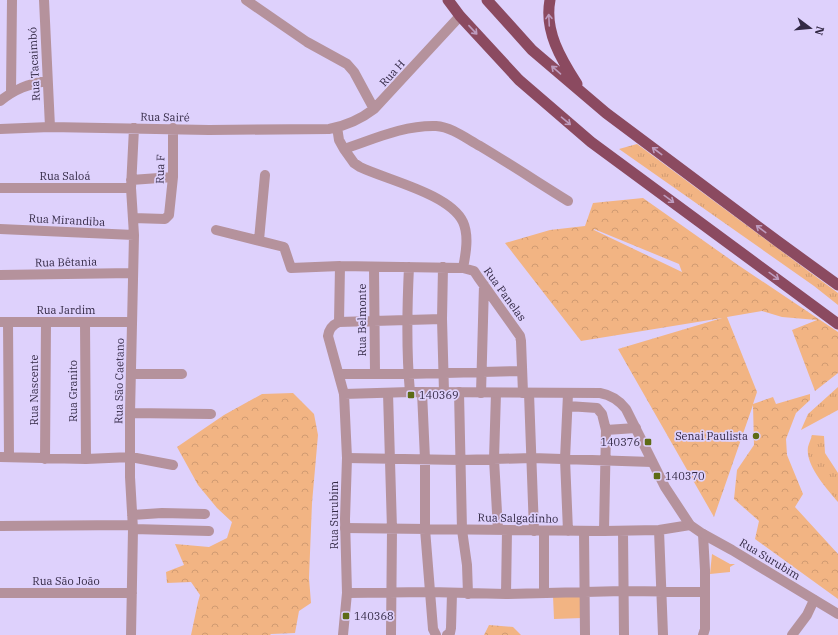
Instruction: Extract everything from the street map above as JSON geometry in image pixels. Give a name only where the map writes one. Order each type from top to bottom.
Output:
[{"type":"highway","points":[[448,0],[460,16],[519,80],[591,142],[838,324]]},
{"type":"highway","points":[[487,0],[532,50],[606,113],[736,211],[838,285]]},
{"type":"highway","points":[[550,0],[549,18],[554,42],[561,58],[582,93]]},
{"type":"street","points":[[11,92],[12,0]]},
{"type":"street","name":"Rua Tacaimbó","points":[[44,0],[50,127]]},
{"type":"street","points":[[246,0],[306,42],[347,64],[354,72],[374,110]]},
{"type":"street","name":"Rua H","points":[[333,128],[364,117],[374,110],[460,16]]},
{"type":"street","points":[[0,101],[11,92],[24,86],[47,81]]},
{"type":"street","points":[[344,150],[393,132],[424,126],[443,127],[462,136],[568,201]]},
{"type":"street","name":"Rua Sairé","points":[[0,129],[50,127],[173,128],[209,130],[333,128]]},
{"type":"street","name":"Rua São Caetano","points":[[131,635],[132,523],[130,413],[134,235],[131,184],[134,128]]},
{"type":"street","name":"Rua F","points":[[133,218],[165,219],[169,215],[173,177],[173,128]]},
{"type":"street","points":[[333,128],[344,150],[354,163],[360,167],[433,196],[455,211],[461,218],[465,228],[466,249],[463,268]]},
{"type":"street","points":[[216,230],[259,240],[265,175]]},
{"type":"street","name":"Rua Saloá","points":[[0,188],[131,184],[173,177]]},
{"type":"street","name":"Rua Mirandiba","points":[[0,229],[134,235]]},
{"type":"street","name":"Rua Panelas","points":[[259,240],[284,247],[291,268],[340,266],[443,267],[463,268],[474,271],[520,336],[521,371],[526,393],[544,593]]},
{"type":"street","points":[[340,266],[339,322],[442,319]]},
{"type":"street","name":"Rua Belmonte","points":[[374,267],[375,374]]},
{"type":"street","points":[[409,267],[407,320],[408,374],[410,392]]},
{"type":"street","points":[[443,267],[442,319],[444,392]]},
{"type":"street","name":"Rua Bêtania","points":[[0,275],[133,273]]},
{"type":"street","points":[[481,393],[484,285]]},
{"type":"street","points":[[4,322],[4,457],[46,459],[131,457],[173,465]]},
{"type":"street","name":"Rua Jardim","points":[[4,322],[132,322]]},
{"type":"street","name":"Rua Nascente","points":[[46,322],[46,459]]},
{"type":"street","name":"Rua Granito","points":[[85,322],[86,459]]},
{"type":"street","name":"Rua Surubim","points":[[339,322],[332,326],[329,330],[328,336],[344,394],[347,458],[345,528],[347,593],[342,635]]},
{"type":"street","points":[[339,374],[521,371]]},
{"type":"street","points":[[131,374],[182,374]]},
{"type":"street","points":[[344,394],[410,392],[600,393],[614,398],[620,401],[626,409],[665,487],[690,525]]},
{"type":"street","points":[[422,392],[425,459],[425,529],[433,629],[436,635]]},
{"type":"street","points":[[459,392],[462,530],[467,565],[468,594]]},
{"type":"street","points":[[388,393],[392,529],[390,635]]},
{"type":"street","points":[[496,393],[494,459],[503,530],[506,594]]},
{"type":"street","points":[[568,394],[565,459],[568,531]]},
{"type":"street","points":[[568,406],[597,408],[602,414],[606,430],[604,531]]},
{"type":"street","points":[[130,413],[211,414]]},
{"type":"street","points":[[606,430],[636,428]]},
{"type":"street","points":[[347,458],[460,460],[532,458],[652,462]]},
{"type":"street","points":[[132,523],[162,513],[205,514]]},
{"type":"street","points":[[0,526],[132,523],[209,531]]},
{"type":"street","name":"Rua Surubim","points":[[690,525],[838,614]]},
{"type":"street","name":"Rua Salgadinho","points":[[345,528],[623,531],[659,530],[690,525]]},
{"type":"street","points":[[659,530],[660,591],[663,635]]},
{"type":"street","points":[[584,531],[585,635]]},
{"type":"street","points":[[623,531],[624,635]]},
{"type":"street","points":[[703,534],[705,592],[705,629],[703,635]]},
{"type":"street","points":[[347,593],[430,592],[506,594],[623,591],[705,592]]},
{"type":"street","name":"Rua São João","points":[[0,593],[132,593]]},
{"type":"street","points":[[447,635],[451,628],[452,593]]},
{"type":"street","points":[[792,635],[807,615],[814,600]]},
{"type":"green space","points":[[637,144],[838,293],[838,305],[814,286],[619,149]]},
{"type":"green space","name":"Senai Paulista","points":[[643,198],[738,265],[838,332],[838,373],[815,391],[792,330],[817,320],[782,317],[762,311],[727,317],[757,392],[753,404],[773,397],[776,404],[810,394],[810,400],[796,413],[786,439],[787,455],[803,494],[795,507],[838,554],[838,599],[755,539],[759,521],[734,499],[737,470],[754,445],[753,405],[714,517],[618,349],[722,318],[581,341],[505,243],[550,230],[585,226],[593,203]],"holes":[[[594,229],[679,264],[682,272]]]},
{"type":"green space","points":[[838,387],[838,410],[801,430],[808,414]]},
{"type":"green space","points":[[293,393],[314,414],[318,435],[312,503],[309,578],[311,603],[299,611],[295,633],[270,635],[191,635],[200,595],[191,582],[167,583],[166,572],[184,565],[175,544],[209,547],[227,538],[232,522],[217,508],[198,485],[177,447],[224,415],[262,394]]},
{"type":"green space","points":[[812,435],[824,436],[825,453],[838,473],[838,502],[813,469],[808,454],[808,447]]},
{"type":"green space","points":[[712,554],[730,564],[735,564],[730,567],[730,572],[710,574]]},
{"type":"green space","points":[[581,595],[582,618],[554,619],[553,596]]},
{"type":"green space","points":[[489,625],[513,627],[521,635],[484,635]]},
{"type":"place","name":"140369","points":[[411,395]]},
{"type":"place","name":"Senai Paulista","points":[[756,436]]},
{"type":"place","name":"140376","points":[[648,442]]},
{"type":"place","name":"140370","points":[[657,476]]},
{"type":"place","name":"140368","points":[[346,616]]}]
